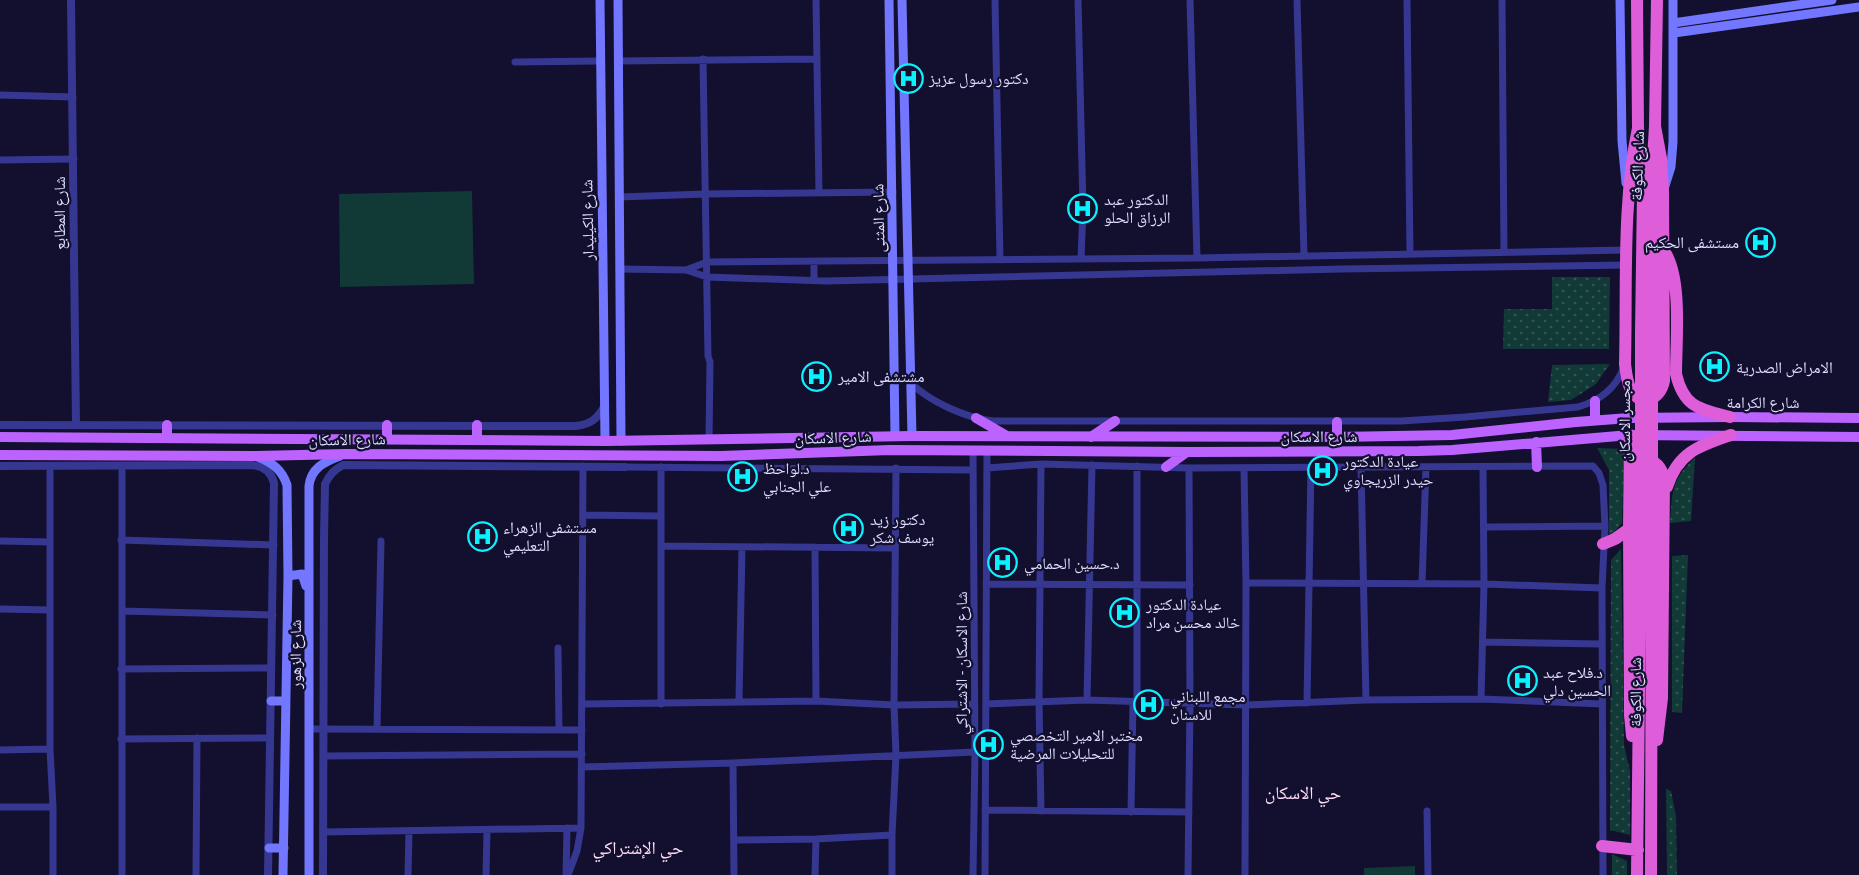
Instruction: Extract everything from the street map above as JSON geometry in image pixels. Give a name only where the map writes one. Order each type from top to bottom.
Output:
[{"type":"highway","name":"شارع الكوفة","points":[[1638,0],[1638,128],[1643,192],[1646,334]]},
{"type":"highway","name":"شارع الكوفة","points":[[1646,334],[1655,126],[1657,0]]},
{"type":"highway","points":[[1638,128],[1628,194],[1625,364],[1630,389],[1640,399],[1647,400],[1660,394],[1664,381],[1663,191],[1661,158],[1655,126]]},
{"type":"highway","points":[[1664,251],[1672,266],[1676,282],[1676,374],[1678,383],[1688,401],[1697,408],[1730,417]]},
{"type":"highway","name":"مجسر الاسكان","points":[[1646,334],[1646,509]]},
{"type":"highway","points":[[1630,435],[1630,716],[1633,745],[1645,773]]},
{"type":"highway","points":[[1664,497],[1671,475],[1684,456],[1704,444],[1731,435]]},
{"type":"highway","points":[[1630,464],[1641,459],[1648,460],[1659,467],[1664,479],[1662,698],[1658,735],[1645,773]]},
{"type":"highway","name":"شارع الكوفة","points":[[1646,509],[1645,773],[1651,875]]},
{"type":"highway","points":[[1603,544],[1629,529]]},
{"type":"highway","name":"شارع الكوفة","points":[[1637,875],[1645,773]]},
{"type":"highway","points":[[1602,846],[1638,850]]},
{"type":"main road","name":"شارع الكيليدار","points":[[600,0],[605,441]]},
{"type":"main road","name":"شارع الكيليدار","points":[[618,0],[621,441]]},
{"type":"main road","name":"شارع المثنى","points":[[890,0],[895,436]]},
{"type":"main road","name":"شارع المثنى","points":[[902,0],[912,435]]},
{"type":"main road","points":[[1620,0],[1622,141],[1628,194]]},
{"type":"main road","points":[[1663,191],[1671,167],[1672,155],[1673,0]]},
{"type":"main road","points":[[1673,23],[1832,0]]},
{"type":"main road","points":[[1674,33],[1859,7]]},
{"type":"main road","points":[[1595,401],[1595,420]]},
{"type":"main road","points":[[604,407],[621,407]]},
{"type":"main road","points":[[976,418],[1007,436]]},
{"type":"main road","points":[[1629,418],[1630,435]]},
{"type":"main road","points":[[1666,418],[1666,434]]},
{"type":"main road","name":"شارع الكرامة","points":[[1666,418],[1859,418]]},
{"type":"main road","name":"شارع الاسكان","points":[[2,437],[621,441],[912,435],[1337,437],[1452,435],[1595,420],[1666,418]]},
{"type":"main road","points":[[1091,437],[1115,421]]},
{"type":"main road","points":[[1336,422],[1337,437]]},
{"type":"main road","points":[[167,425],[167,437]]},
{"type":"main road","points":[[387,425],[387,439]]},
{"type":"main road","points":[[477,425],[477,440]]},
{"type":"main road","name":"شارع الكرامة","points":[[1666,434],[1859,437]]},
{"type":"main road","name":"شارع الاسكان","points":[[1,459],[39,455],[87,461],[208,461],[256,456],[346,454],[409,460],[720,462],[890,450],[1419,451],[1666,434]]},
{"type":"main road","points":[[1452,435],[1449,444],[1452,450]]},
{"type":"main road","points":[[1417,436],[1422,445],[1419,451]]},
{"type":"main road","points":[[1,459],[7,446],[2,437]]},
{"type":"main road","points":[[39,437],[36,446],[39,455]]},
{"type":"main road","points":[[1536,442],[1537,467]]},
{"type":"main road","points":[[1166,467],[1187,452]]},
{"type":"main road","name":"شارع الزهور","points":[[309,875],[308,529],[310,478],[317,467],[326,461],[346,454]]},
{"type":"main road","name":"شارع الزهور","points":[[256,456],[277,467],[287,485],[288,576],[283,875]]},
{"type":"main road","points":[[288,576],[298,573],[304,577],[309,603]]},
{"type":"main road","points":[[271,701],[285,701]]},
{"type":"main road","points":[[269,848],[284,848]]},
{"type":"street","name":"شارع المطابع","points":[[71,0],[76,425]]},
{"type":"street","points":[[816,0],[819,193]]},
{"type":"street","points":[[995,0],[1000,259]]},
{"type":"street","points":[[1078,0],[1083,197],[1082,259]]},
{"type":"street","points":[[1190,0],[1197,258]]},
{"type":"street","points":[[1297,0],[1305,255]]},
{"type":"street","points":[[1407,0],[1410,254]]},
{"type":"street","points":[[1502,0],[1504,252]]},
{"type":"street","points":[[704,59],[708,356],[710,362],[709,440]]},
{"type":"street","points":[[618,61],[817,59]]},
{"type":"street","points":[[515,62],[600,61]]},
{"type":"street","points":[[0,95],[73,97]]},
{"type":"street","points":[[0,160],[74,159]]},
{"type":"street","points":[[619,197],[892,192]]},
{"type":"street","points":[[686,270],[707,262],[1197,258],[1627,250]]},
{"type":"street","points":[[1340,254],[1341,269]]},
{"type":"street","points":[[814,262],[814,280]]},
{"type":"street","points":[[620,269],[686,270],[707,277],[894,280],[1341,269],[1627,265]]},
{"type":"street","points":[[911,383],[928,398],[976,418],[993,421],[1336,422],[1412,420],[1578,407],[1603,396],[1617,382],[1625,364]]},
{"type":"street","points":[[0,425],[582,426],[597,419],[604,407]]},
{"type":"street","name":"شارع الاسكان - الاشتراكي","points":[[973,451],[974,875]]},
{"type":"street","name":"شارع الاسكان - الاشتراكي","points":[[985,875],[987,451]]},
{"type":"street","points":[[1,459],[50,466],[87,461],[122,466],[208,461],[256,466],[265,468],[271,474],[274,483],[274,544],[268,875]]},
{"type":"street","points":[[323,875],[324,538],[326,484],[334,470],[343,465],[409,460],[583,466],[626,461],[660,467],[720,462],[972,470]]},
{"type":"street","points":[[1041,464],[1039,702],[1041,811]]},
{"type":"street","points":[[987,468],[1041,464],[1189,468],[1593,466],[1599,473],[1603,485],[1605,526],[1602,588],[1603,875]]},
{"type":"street","points":[[1087,700],[1092,465]]},
{"type":"street","points":[[50,466],[50,749],[53,875]]},
{"type":"street","points":[[122,466],[122,875]]},
{"type":"street","points":[[567,875],[577,851],[581,828],[583,466]]},
{"type":"street","points":[[1131,812],[1135,702],[1137,466]]},
{"type":"street","points":[[660,467],[661,704]]},
{"type":"street","points":[[1307,703],[1311,467]]},
{"type":"street","points":[[1361,467],[1366,700]]},
{"type":"street","points":[[1422,584],[1426,467]]},
{"type":"street","points":[[1481,699],[1484,584],[1483,467]]},
{"type":"street","points":[[892,875],[896,755],[894,705],[896,468]]},
{"type":"street","points":[[1188,875],[1189,468]]},
{"type":"street","points":[[1244,468],[1245,875]]},
{"type":"street","points":[[583,515],[660,516]]},
{"type":"street","points":[[1484,527],[1605,526]]},
{"type":"street","points":[[121,540],[274,544]]},
{"type":"street","points":[[0,541],[50,542]]},
{"type":"street","points":[[377,728],[381,541]]},
{"type":"street","points":[[661,546],[895,548]]},
{"type":"street","points":[[739,701],[742,547]]},
{"type":"street","points":[[815,547],[816,701]]},
{"type":"street","points":[[1246,583],[1484,584],[1602,588]]},
{"type":"street","points":[[986,584],[1190,585]]},
{"type":"street","points":[[0,609],[49,610]]},
{"type":"street","points":[[122,610],[273,615]]},
{"type":"street","points":[[1483,642],[1602,644]]},
{"type":"street","points":[[558,648],[559,729]]},
{"type":"street","points":[[121,669],[272,668]]},
{"type":"street","points":[[986,704],[1087,700],[1246,705],[1366,700],[1481,699],[1602,704]]},
{"type":"street","points":[[582,704],[739,701],[816,701],[894,705],[974,704]]},
{"type":"street","points":[[310,729],[582,730]]},
{"type":"street","points":[[196,875],[197,738]]},
{"type":"street","points":[[122,739],[270,738]]},
{"type":"street","points":[[0,750],[50,749]]},
{"type":"street","points":[[582,767],[975,752]]},
{"type":"street","points":[[324,756],[582,754]]},
{"type":"street","points":[[733,763],[734,875]]},
{"type":"street","points":[[974,773],[980,778],[984,777],[986,772]]},
{"type":"street","points":[[0,807],[53,807]]},
{"type":"street","points":[[986,810],[1189,812]]},
{"type":"street","points":[[1428,811],[1428,875]]},
{"type":"street","points":[[567,828],[567,875]]},
{"type":"street","points":[[323,832],[581,828]]},
{"type":"street","points":[[486,875],[487,831]]},
{"type":"street","points":[[408,875],[409,832]]},
{"type":"street","points":[[734,840],[892,835]]},
{"type":"street","points":[[815,875],[816,838]]},
{"type":"green space","points":[[472,191],[474,284],[340,287],[339,194]]},
{"type":"green space","points":[[1552,277],[1610,277],[1609,349],[1503,349],[1504,309],[1552,309]]},
{"type":"green space","points":[[1610,364],[1596,384],[1571,400],[1548,402],[1552,365]]},
{"type":"green space","points":[[1597,448],[1624,449],[1622,523],[1609,538],[1609,470]]},
{"type":"green space","points":[[1695,458],[1691,521],[1670,523],[1677,480]]},
{"type":"green space","points":[[1621,549],[1624,745],[1630,771],[1630,835],[1610,830],[1611,560]]},
{"type":"green space","points":[[1688,555],[1682,713],[1672,712],[1672,556]]},
{"type":"green space","points":[[1666,789],[1671,791],[1676,816],[1677,875],[1667,875]]},
{"type":"green space","points":[[1612,854],[1627,861],[1627,875],[1612,875]]},
{"type":"green space","points":[[1415,866],[1415,875],[1364,875],[1364,868]]},
{"type":"place","name":"دكتور رسول عزيز","points":[[908,78]]},
{"type":"place","name":"الدكتور عبد الرزاق الحلو","points":[[1083,208]]},
{"type":"place","name":"مستشفى الحكيم","points":[[1760,242]]},
{"type":"place","name":"الامراض الصدرية","points":[[1715,367]]},
{"type":"place","name":"مشتشفى الامير","points":[[817,376]]},
{"type":"place","name":"عيادة الدكتور حيدر الزريجاوي","points":[[1322,470]]},
{"type":"place","name":"د.لواحظ علي الجنابي","points":[[742,477]]},
{"type":"place","name":"دكتور زيد يوسف شكر","points":[[849,528]]},
{"type":"place","name":"مستشفى الزهراء التعليمي","points":[[482,536]]},
{"type":"place","name":"د.حسين الحمامي","points":[[1003,563]]},
{"type":"place","name":"عيادة الدكتور خالد محسن مراد","points":[[1125,613]]},
{"type":"place","name":"د.فلاح عبد الحسين دلي","points":[[1522,681]]},
{"type":"place","name":"مجمع اللبناني للاسنان","points":[[1149,705]]},
{"type":"place","name":"مختبر الامير التخصصي للتحليلات المرضية","points":[[989,744]]},
{"type":"district","name":"حي الاسكان","points":[[1303,793]]},
{"type":"district","name":"حي الإشتراكي","points":[[638,848]]}]
